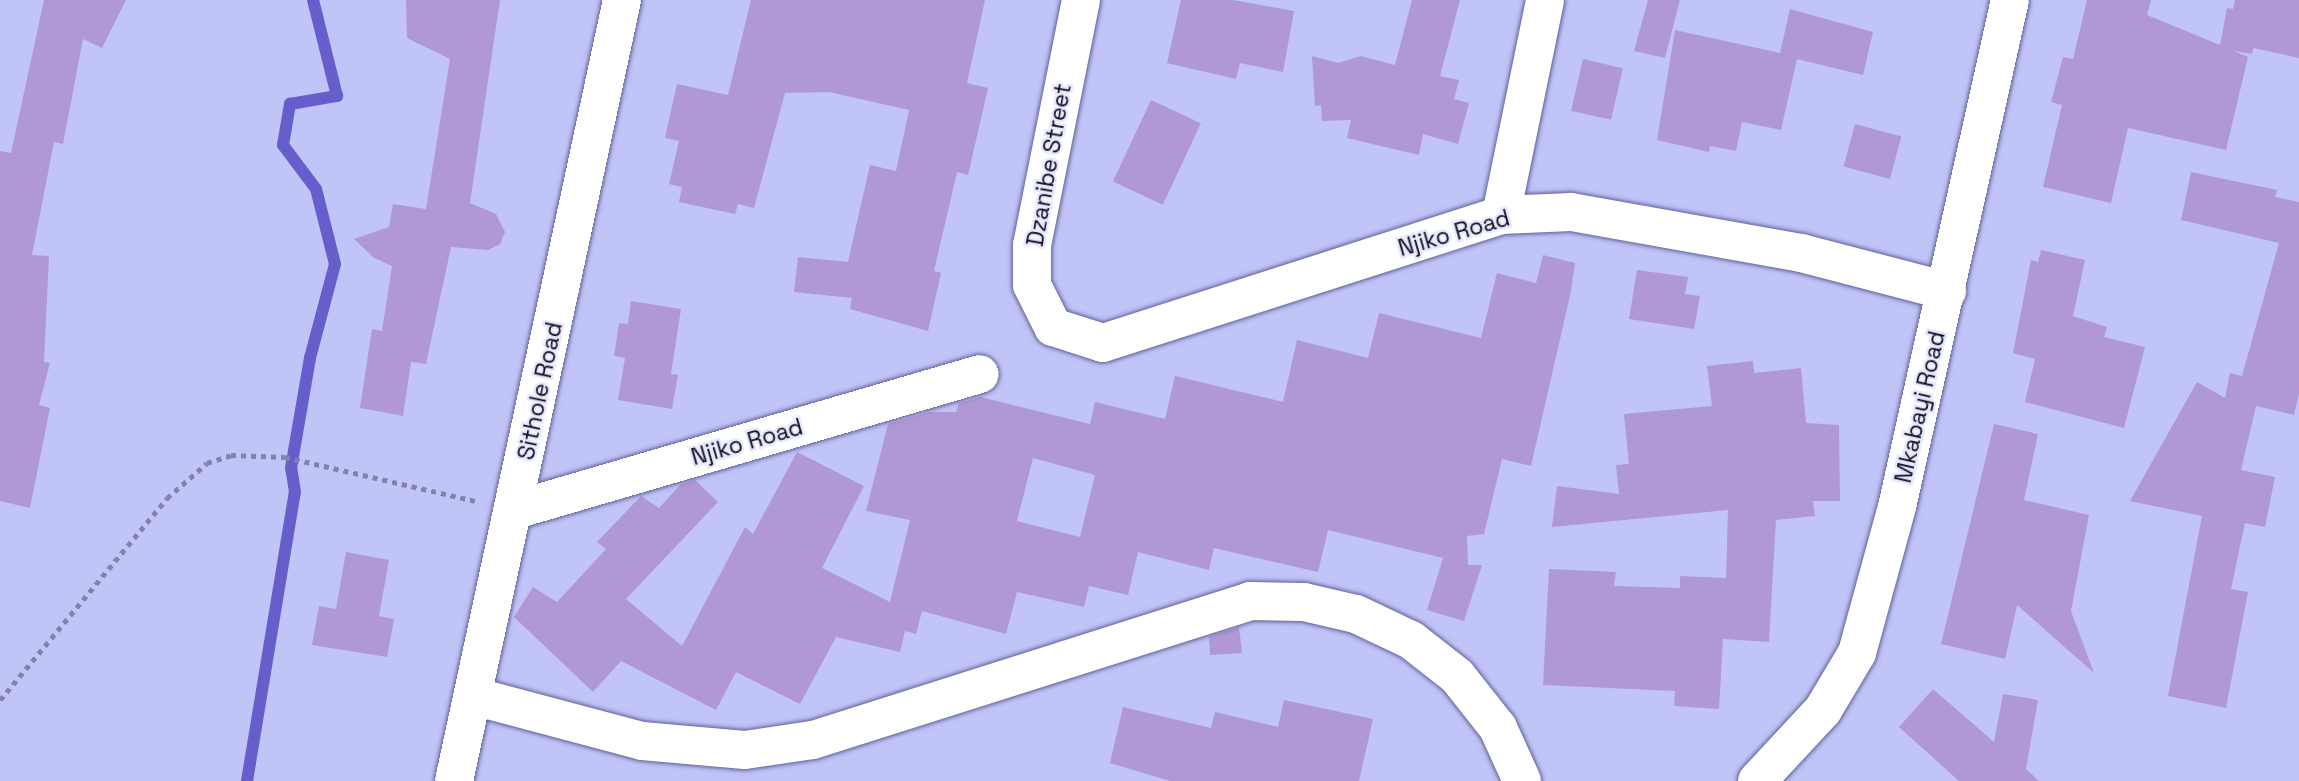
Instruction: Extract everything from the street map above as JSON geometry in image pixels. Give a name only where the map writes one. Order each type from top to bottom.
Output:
[{"type":"street","name":"Sithole Road","points":[[454,781],[622,0]]},
{"type":"street","name":"Dzanibe Street","points":[[1053,327],[1032,285],[1032,245],[1081,0]]},
{"type":"street","points":[[1501,215],[1545,0]]},
{"type":"street","name":"Mkabayi Road","points":[[1757,781],[1823,710],[1857,653],[1947,291],[2010,0]]},
{"type":"street","name":"Njiko Road","points":[[1053,327],[1103,343],[1501,215],[1571,212],[1648,223],[1801,253],[1947,291]]},
{"type":"street","name":"Njiko Road","points":[[514,510],[980,374]]},
{"type":"street","points":[[474,696],[642,741],[745,750],[813,740],[1250,601],[1304,602],[1356,614],[1411,640],[1457,676],[1498,727],[1522,781]]},
{"type":"path","points":[[0,701],[166,498],[206,463],[231,456],[302,459],[514,510]]},
{"type":"building","points":[[44,0],[126,0],[102,48],[83,39],[63,144],[54,142],[32,255],[49,256],[44,362],[50,363],[39,405],[50,408],[30,508],[0,501],[0,151],[11,153]]},
{"type":"building","points":[[406,0],[500,0],[470,203],[496,214],[505,232],[500,244],[488,250],[451,247],[426,364],[411,362],[403,416],[360,408],[372,329],[382,331],[392,266],[374,258],[354,239],[389,227],[393,204],[426,209],[450,59],[407,38]]},
{"type":"building","points":[[751,0],[985,0],[967,83],[988,88],[968,175],[957,172],[934,271],[941,273],[928,331],[850,309],[852,298],[794,292],[798,257],[848,262],[870,165],[896,171],[909,110],[829,92],[785,93],[754,208],[738,204],[735,214],[679,202],[682,187],[669,184],[679,141],[665,138],[677,84],[728,95]]},
{"type":"building","points":[[1181,0],[1233,0],[1294,11],[1283,72],[1240,63],[1236,79],[1167,63]]},
{"type":"building","points":[[1412,0],[1460,0],[1440,76],[1459,80],[1454,99],[1469,103],[1458,144],[1423,134],[1419,155],[1347,138],[1351,120],[1322,121],[1321,105],[1315,106],[1312,56],[1338,63],[1361,56],[1395,65]]},
{"type":"building","points":[[1648,0],[1680,0],[1665,58],[1634,51]]},
{"type":"building","points":[[2087,0],[2151,0],[2147,15],[2220,45],[2227,8],[2233,9],[2235,0],[2299,0],[2299,58],[2253,48],[2252,54],[2234,51],[2248,57],[2226,150],[2128,128],[2111,203],[2043,187],[2062,105],[2051,102],[2063,57],[2073,59]]},
{"type":"building","points":[[1790,9],[1873,32],[1863,75],[1797,59],[1781,130],[1742,122],[1736,151],[1710,146],[1709,152],[1657,140],[1675,30],[1780,53]]},
{"type":"building","points":[[1583,59],[1623,68],[1611,120],[1571,111]]},
{"type":"building","points":[[1151,100],[1201,123],[1163,205],[1113,182]]},
{"type":"building","points":[[1855,124],[1901,136],[1890,179],[1844,167]]},
{"type":"building","points":[[2191,172],[2277,190],[2275,197],[2299,202],[2299,394],[2294,415],[2256,406],[2241,470],[2275,477],[2265,527],[2245,523],[2231,589],[2248,592],[2226,708],[2168,696],[2202,516],[2130,501],[2197,382],[2225,398],[2230,373],[2242,376],[2279,243],[2181,220]]},
{"type":"building","points":[[2041,250],[2085,260],[2073,316],[2107,327],[2104,337],[2145,347],[2124,428],[2025,402],[2035,359],[2013,353],[2031,260],[2038,262]]},
{"type":"building","points":[[1543,255],[1575,263],[1531,466],[1502,459],[1484,534],[1467,536],[1468,565],[1482,565],[1464,621],[1427,610],[1443,558],[1328,530],[1318,572],[1214,548],[1209,570],[1138,552],[1128,595],[1089,586],[1084,607],[1017,592],[1006,634],[922,611],[916,634],[905,631],[900,652],[836,637],[800,704],[736,672],[716,710],[621,661],[593,692],[514,617],[533,587],[557,602],[606,549],[597,542],[641,496],[659,508],[680,485],[695,480],[718,502],[626,599],[682,646],[745,527],[753,534],[797,452],[864,486],[822,568],[890,602],[910,520],[866,511],[888,424],[929,412],[956,412],[959,403],[981,397],[1090,424],[1095,402],[1165,419],[1175,376],[1283,402],[1297,340],[1368,358],[1379,313],[1481,338],[1497,273],[1536,283]],"holes":[[[1033,458],[1095,475],[1080,537],[1017,521]]]},
{"type":"building","points":[[1637,270],[1688,277],[1685,294],[1700,296],[1694,329],[1629,319]]},
{"type":"building","points":[[631,301],[681,309],[671,374],[678,375],[672,409],[618,400],[625,358],[614,356],[619,323],[628,324]]},
{"type":"building","points":[[1753,361],[1754,373],[1801,368],[1806,423],[1839,425],[1840,501],[1813,501],[1815,516],[1776,520],[1769,642],[1723,639],[1719,709],[1674,706],[1675,691],[1543,685],[1549,569],[1616,572],[1614,586],[1680,588],[1680,576],[1726,578],[1728,510],[1552,527],[1557,486],[1619,494],[1616,465],[1629,464],[1624,414],[1712,406],[1707,366]]},
{"type":"building","points":[[1994,424],[2038,434],[2024,500],[2089,515],[2071,611],[2094,673],[2017,605],[2005,659],[1941,644]]},
{"type":"building","points":[[346,552],[389,560],[379,616],[394,619],[387,657],[312,645],[319,606],[336,609]]},
{"type":"building","points":[[1239,627],[1242,653],[1210,655],[1209,637]]},
{"type":"building","points":[[1933,689],[1994,742],[2003,694],[2038,700],[2026,769],[2039,781],[1959,781],[1899,727]]},
{"type":"building","points":[[1284,700],[1373,719],[1359,781],[1170,781],[1110,763],[1123,707],[1211,728],[1215,712],[1278,727]]},
{"type":"waterway","points":[[247,781],[295,492],[291,468],[310,358],[335,264],[316,189],[283,145],[290,104],[337,96],[313,0]]}]
